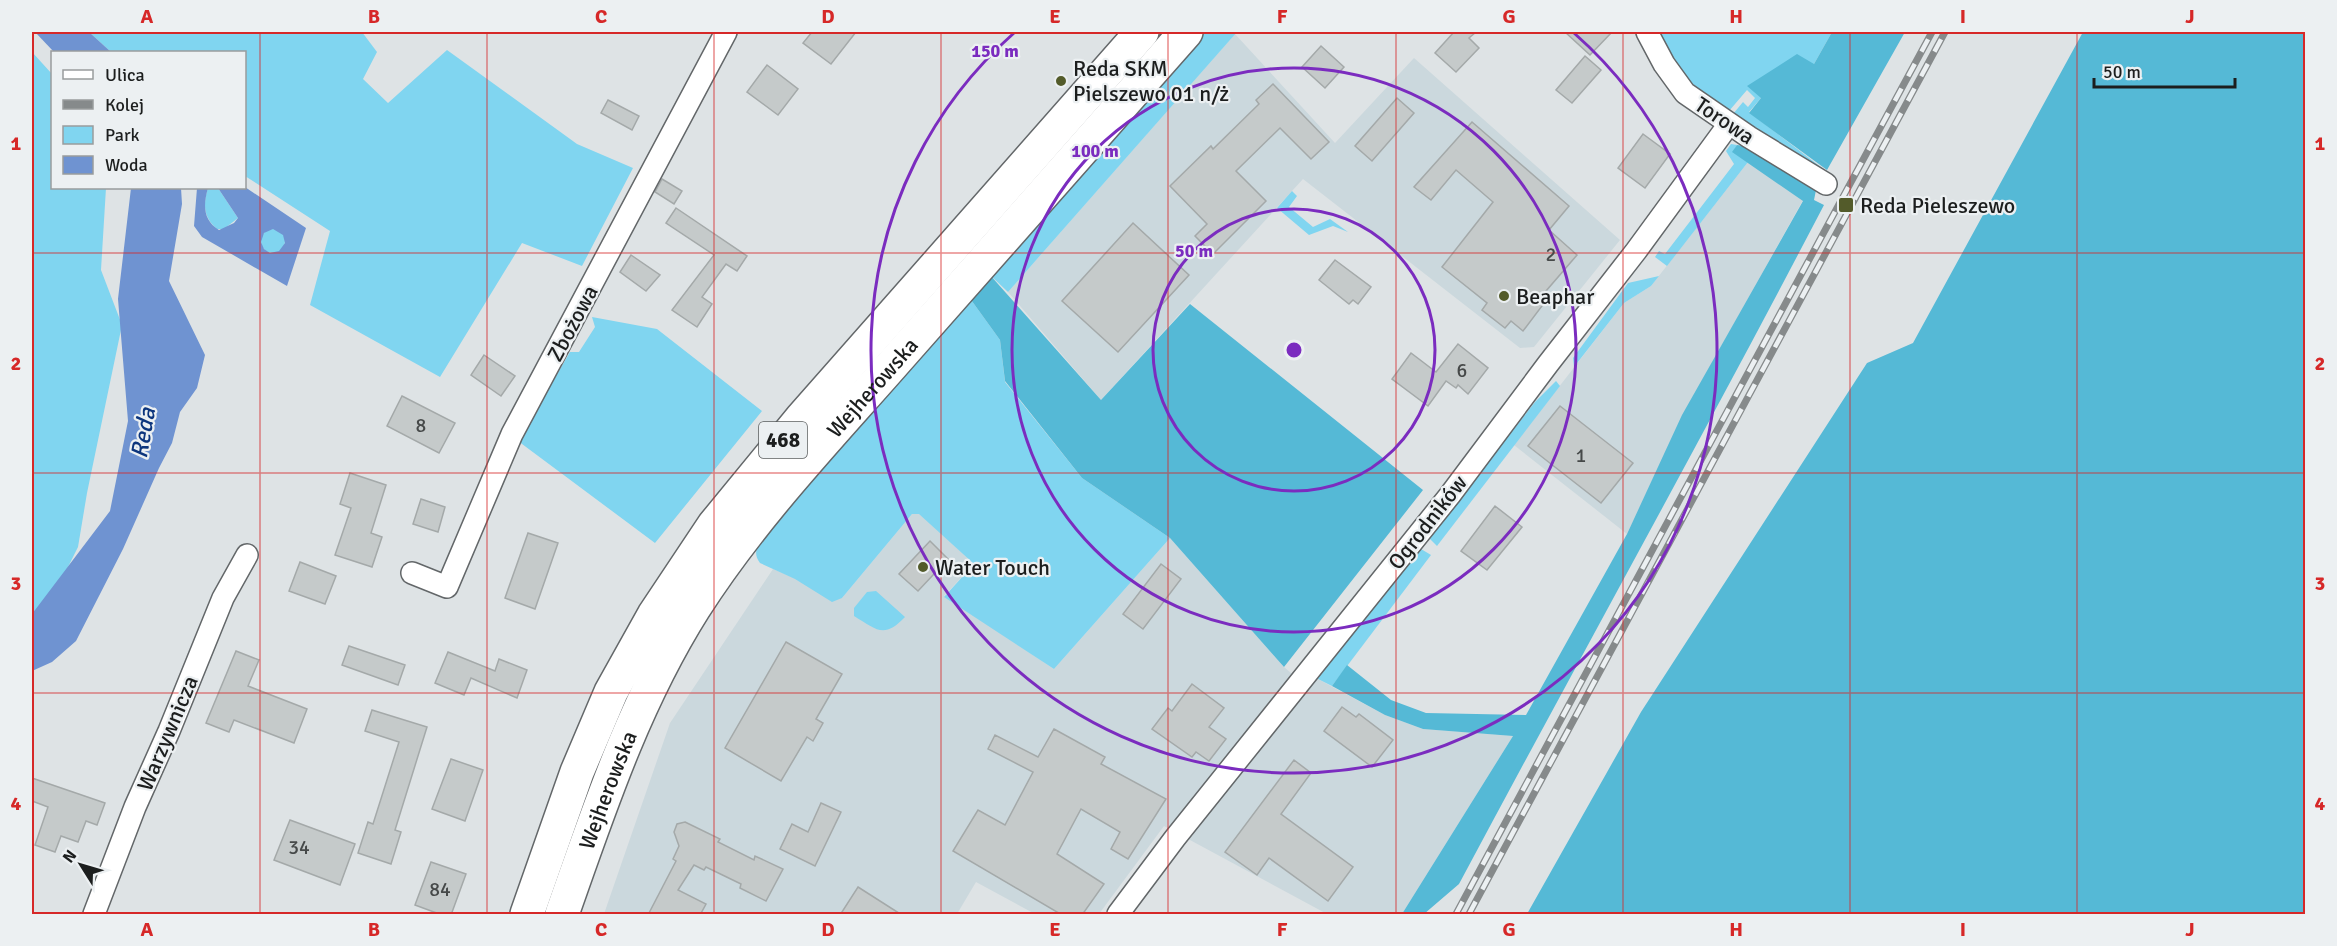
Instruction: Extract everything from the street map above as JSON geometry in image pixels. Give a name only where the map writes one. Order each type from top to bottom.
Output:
[{"type":"main road","name":"Wejherowska","points":[[527,915],[577,772],[611,692],[654,615],[714,525],[801,419],[1142,32]]},
{"type":"main road","name":"Wejherowska","points":[[562,915],[610,778],[651,684],[694,608],[734,552],[803,465],[1186,32]]},
{"type":"street","name":"Zbożowa","points":[[412,573],[447,587],[512,434],[726,32]]},
{"type":"street","name":"Torowa","points":[[1647,32],[1664,64],[1685,93],[1729,124],[1826,184]]},
{"type":"street","name":"Ogrodników","points":[[1118,915],[1175,838],[1450,495],[1729,124]]},
{"type":"street","name":"Warzywnicza","points":[[94,915],[135,807],[170,731],[223,598],[247,555]]},
{"type":"shaded area","points":[[1832,32],[1905,32],[1827,170],[1749,113],[1761,98],[1747,86],[1797,54],[1814,64]]},
{"type":"shaded area","points":[[2083,32],[2305,32],[2305,914],[1527,914],[1641,712],[1867,363],[1913,343]]},
{"type":"shaded area","points":[[1235,34],[1335,143],[1414,58],[1620,240],[1534,347],[1520,348],[1303,179],[1101,400],[1008,292]]},
{"type":"shaded area","points":[[1737,145],[1752,147],[1816,190],[1814,200],[1824,205],[1459,884],[1424,914],[1402,914],[1513,736],[1423,729],[1385,715],[1332,686],[1347,665],[1391,700],[1426,713],[1526,715],[1627,534],[1682,415],[1803,201],[1732,152]]},
{"type":"shaded area","points":[[1748,162],[1803,200],[1683,415],[1627,534],[1514,445],[1624,303],[1651,286]]},
{"type":"shaded area","points":[[990,275],[1101,400],[1190,304],[1423,490],[1284,667],[1170,538],[1082,478],[1005,381],[1000,340],[969,297]]},
{"type":"shaded area","points":[[919,513],[974,564],[944,596],[1054,669],[1170,538],[1284,667],[1306,686],[1314,677],[1385,715],[1423,729],[1513,736],[1402,914],[1327,914],[1164,826],[1099,914],[1035,914],[976,882],[957,914],[604,914],[670,723],[773,569],[842,598],[912,514]]},
{"type":"green space","points":[[89,32],[362,32],[377,52],[363,79],[388,103],[447,50],[577,144],[633,168],[582,266],[522,243],[440,377],[310,305],[330,231],[246,177],[246,51],[110,51]]},
{"type":"green space","points":[[1204,32],[1237,32],[1008,292],[990,275]]},
{"type":"green space","points":[[1656,32],[1832,32],[1814,64],[1761,98],[1749,112],[1826,171],[1733,114],[1743,102],[1748,107],[1755,98],[1747,90],[1729,111],[1700,91],[1685,76],[1683,77]]},
{"type":"green space","points":[[32,52],[51,73],[51,189],[106,189],[101,270],[122,325],[78,547],[52,599],[32,614]]},
{"type":"green space","points":[[1731,144],[1737,145],[1733,152],[1748,162],[1667,266],[1655,257],[1659,251],[1665,254],[1734,164],[1726,151]]},
{"type":"green space","points":[[208,189],[219,189],[238,218],[224,229],[217,229],[209,220],[205,210]]},
{"type":"green space","points":[[1292,191],[1297,196],[1289,207],[1313,227],[1330,219],[1348,232],[1333,226],[1309,235],[1277,208]]},
{"type":"green space","points":[[273,229],[278,230],[284,236],[284,246],[278,252],[273,253],[268,252],[262,246],[261,241],[262,236],[268,230]]},
{"type":"green space","points":[[1659,276],[1651,286],[1624,303],[1574,367],[1573,358],[1628,283]]},
{"type":"green space","points":[[969,297],[1000,340],[1005,382],[1082,478],[1170,538],[1054,669],[944,597],[974,564],[919,514],[912,514],[842,598],[832,602],[795,579],[760,563],[756,555],[759,542]]},
{"type":"green space","points":[[592,317],[657,329],[762,411],[655,543],[518,441],[570,352],[579,352],[595,327]]},
{"type":"green space","points":[[1556,381],[1560,386],[1437,546],[1429,538],[1535,402]]},
{"type":"green space","points":[[1421,549],[1431,555],[1332,686],[1314,677]]},
{"type":"green space","points":[[876,591],[905,617],[898,624],[886,630],[875,628],[854,616],[854,608],[867,592]]},
{"type":"water","points":[[35,32],[89,32],[110,51],[53,51]]},
{"type":"water","points":[[246,188],[306,228],[287,286],[202,237],[194,226],[197,189],[208,189],[205,200],[207,217],[219,230],[234,223],[238,218],[219,189]],"holes":[[[273,229],[283,235],[285,243],[279,251],[270,253],[264,249],[261,242],[264,233]]]},
{"type":"water","name":"Reda","points":[[131,189],[181,189],[182,204],[169,281],[205,355],[197,388],[180,412],[172,443],[123,549],[76,641],[52,662],[32,671],[32,614],[110,511],[128,421],[118,299]]},
{"type":"building","points":[[812,32],[856,32],[831,64],[803,43]]},
{"type":"building","points":[[1454,32],[1476,32],[1469,38],[1479,48],[1456,72],[1435,53]]},
{"type":"building","points":[[1565,32],[1612,32],[1590,55]]},
{"type":"building","points":[[1321,46],[1344,67],[1325,88],[1302,67]]},
{"type":"building","points":[[1585,56],[1601,70],[1572,103],[1556,90]]},
{"type":"building","points":[[767,65],[798,89],[778,115],[747,92]]},
{"type":"building","points":[[1273,84],[1329,142],[1311,159],[1280,128],[1236,171],[1266,201],[1213,254],[1195,236],[1207,224],[1170,186],[1211,146],[1213,149],[1259,104],[1256,100]]},
{"type":"building","points":[[1397,98],[1414,113],[1372,161],[1355,146]]},
{"type":"building","points":[[608,100],[639,116],[632,130],[601,113]]},
{"type":"building","points":[[1472,122],[1569,206],[1549,230],[1577,255],[1540,298],[1545,302],[1523,331],[1511,321],[1505,328],[1482,310],[1487,303],[1442,267],[1493,202],[1456,170],[1431,200],[1414,187]]},
{"type":"building","points":[[1643,134],[1670,154],[1645,188],[1618,168]]},
{"type":"building","points":[[662,179],[682,191],[674,204],[655,192]]},
{"type":"building","points":[[676,208],[747,256],[737,271],[726,264],[702,297],[712,304],[697,327],[672,310],[714,255],[666,223]]},
{"type":"building","points":[[1133,223],[1189,275],[1118,352],[1062,301]]},
{"type":"building","points":[[631,255],[660,275],[646,291],[620,272]]},
{"type":"building","points":[[1335,260],[1371,287],[1358,304],[1353,300],[1349,304],[1319,280]]},
{"type":"building","points":[[1458,344],[1488,368],[1468,394],[1458,385],[1456,388],[1446,381],[1428,406],[1392,379],[1411,353],[1436,372]]},
{"type":"building","points":[[484,355],[515,376],[501,396],[471,375]]},
{"type":"building","points":[[402,396],[455,423],[439,453],[387,426]]},
{"type":"building","points":[[1560,406],[1633,463],[1601,503],[1528,446]]},
{"type":"building","points":[[350,473],[386,485],[371,533],[382,537],[372,567],[335,555],[351,508],[340,504]]},
{"type":"building","points":[[421,499],[445,507],[438,532],[413,524]]},
{"type":"building","points":[[1495,506],[1522,527],[1487,570],[1461,551]]},
{"type":"building","points":[[528,533],[558,543],[535,609],[505,598]]},
{"type":"building","name":"Water Touch","points":[[930,541],[948,559],[918,591],[899,574]]},
{"type":"building","points":[[300,562],[336,576],[325,604],[289,591]]},
{"type":"building","points":[[1161,564],[1181,579],[1143,629],[1123,614]]},
{"type":"building","points":[[786,642],[842,674],[816,719],[823,723],[813,741],[807,737],[781,781],[725,748]]},
{"type":"building","points":[[349,646],[405,665],[398,685],[342,665]]},
{"type":"building","points":[[236,651],[259,660],[248,686],[307,709],[294,743],[234,720],[229,732],[206,723]]},
{"type":"building","points":[[448,652],[495,671],[499,659],[527,670],[517,698],[471,678],[464,695],[435,683]]},
{"type":"building","points":[[1192,684],[1224,708],[1209,727],[1226,739],[1209,761],[1196,752],[1192,757],[1152,729],[1168,708],[1172,711]]},
{"type":"building","points":[[1342,707],[1356,717],[1359,714],[1393,740],[1372,767],[1324,731]]},
{"type":"building","points":[[372,710],[427,727],[395,830],[401,832],[391,864],[358,853],[368,822],[373,824],[399,742],[365,731]]},
{"type":"building","points":[[1054,729],[1105,757],[1101,764],[1166,799],[1128,859],[1111,849],[1120,832],[1081,809],[1057,854],[1104,884],[1082,915],[1062,915],[953,851],[978,810],[1005,825],[1033,772],[988,749],[995,735],[1038,757]]},
{"type":"building","points":[[451,759],[483,770],[465,821],[432,809]]},
{"type":"building","points":[[1294,760],[1311,773],[1281,814],[1353,867],[1328,901],[1269,858],[1257,875],[1225,852]]},
{"type":"building","points":[[32,778],[105,803],[97,825],[86,821],[78,842],[61,836],[55,852],[35,845],[48,807],[32,801]]},
{"type":"building","points":[[821,803],[841,812],[815,866],[780,849],[792,824],[808,832]]},
{"type":"building","points":[[290,820],[355,844],[340,885],[274,860]]},
{"type":"building","points":[[685,822],[720,839],[718,842],[754,860],[755,856],[783,869],[766,901],[740,888],[741,884],[706,867],[704,870],[694,865],[678,890],[706,904],[700,915],[648,915],[676,861],[673,859],[679,846],[674,832],[677,824]]},
{"type":"building","points":[[431,862],[466,874],[451,915],[442,915],[415,905]]},
{"type":"building","points":[[858,887],[902,915],[840,915]]},
{"type":"railway","points":[[1456,914],[1932,32]]},
{"type":"railway","points":[[1469,914],[1945,32]]},
{"type":"place","name":"Reda SKM Pielszewo 01 n/ż","points":[[1061,81]]},
{"type":"place","name":"Reda Pieleszewo","points":[[1846,205]]},
{"type":"place","name":"Beaphar","points":[[1504,296]]},
{"type":"place","name":"Water Touch","points":[[923,567]]}]
